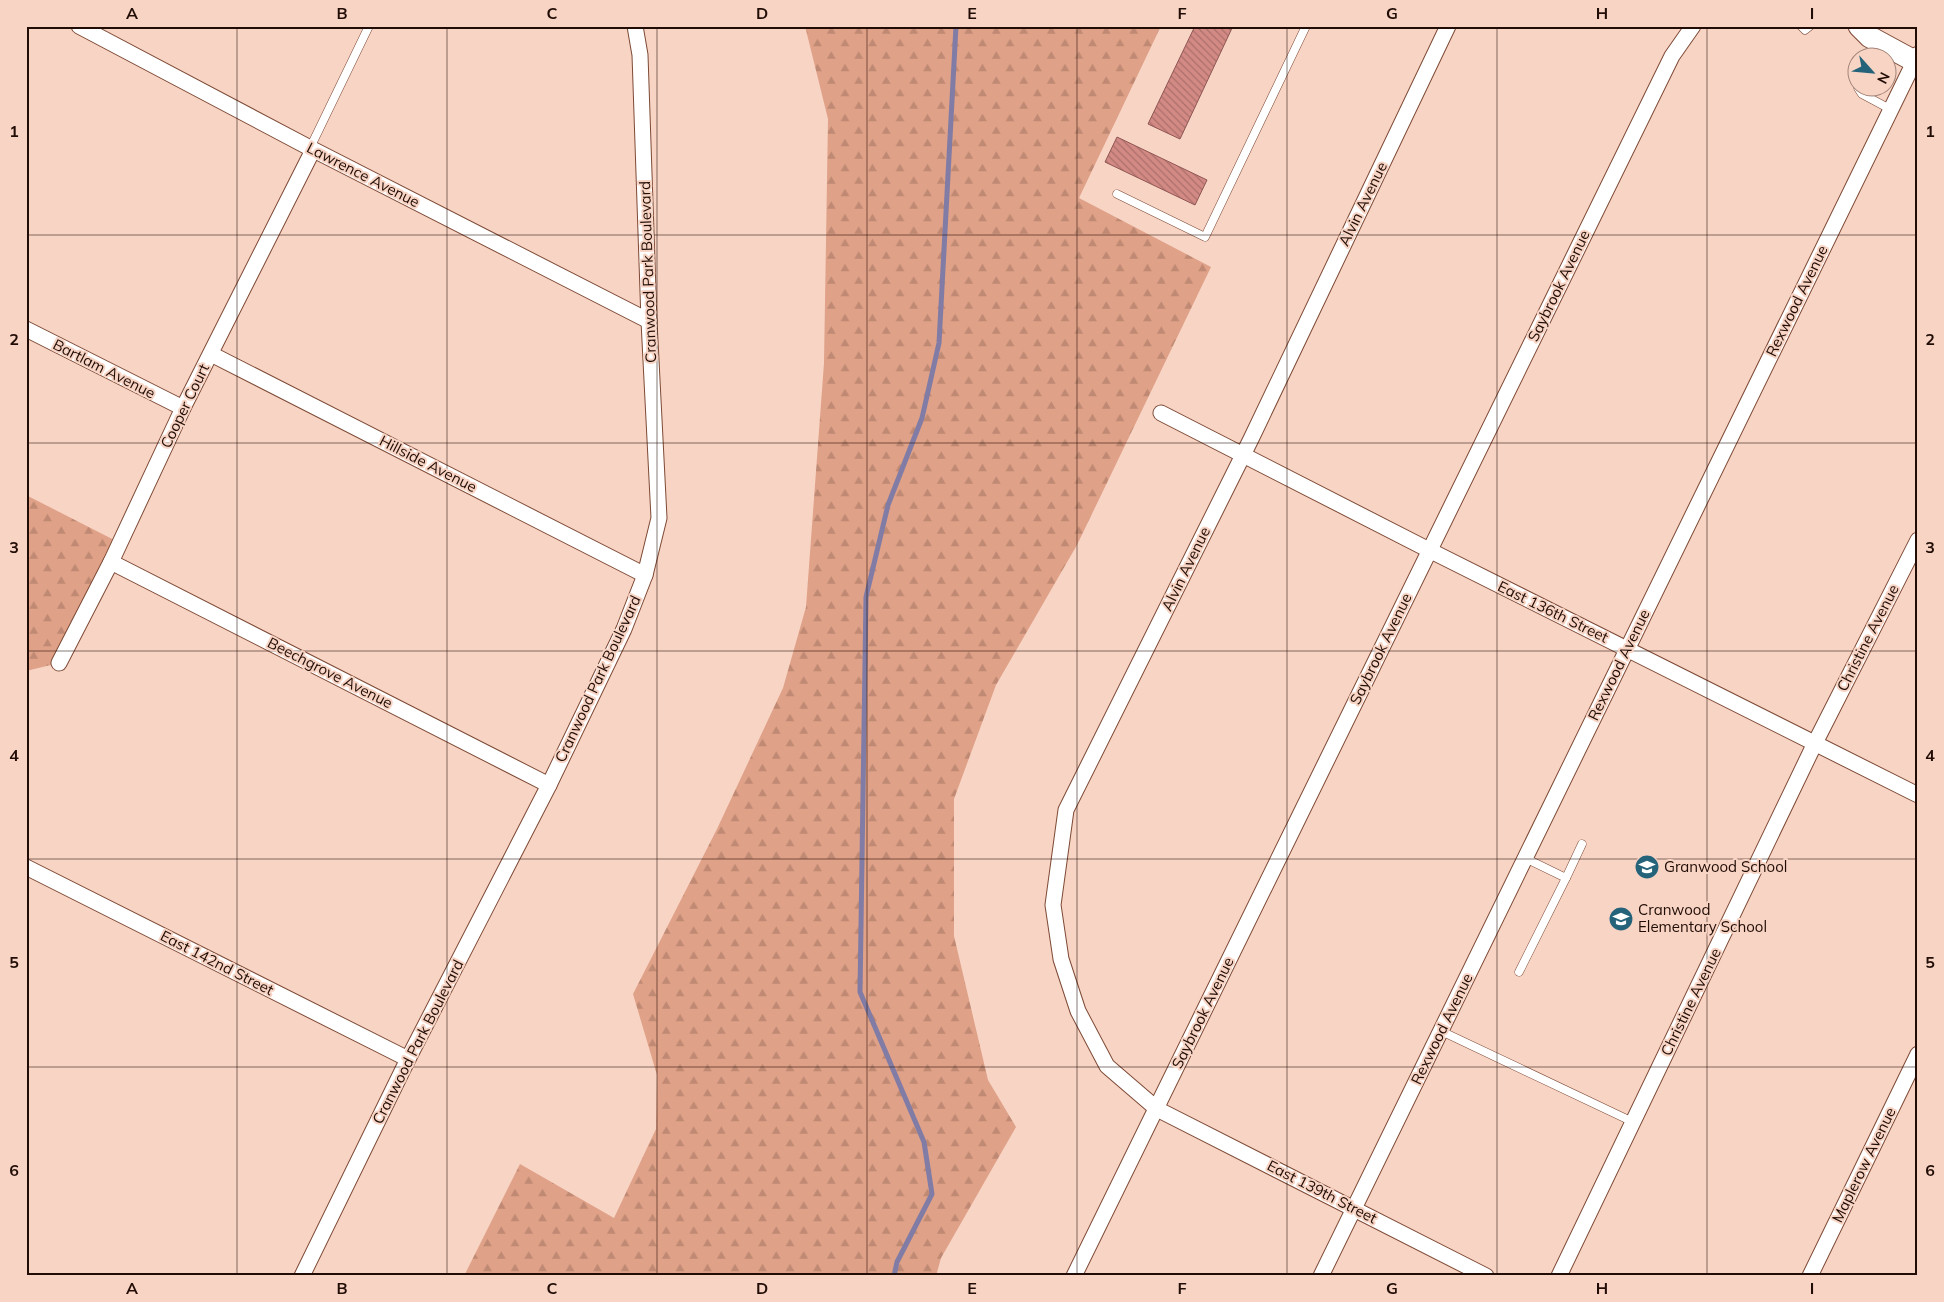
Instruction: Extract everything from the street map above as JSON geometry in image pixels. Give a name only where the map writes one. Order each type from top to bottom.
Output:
[{"type":"street","name":"Lawrence Avenue","points":[[79,26],[312,149],[649,321]]},
{"type":"street","name":"Cranwood Park Boulevard","points":[[302,1276],[408,1059],[549,784],[624,629],[645,575],[659,518],[649,321],[640,55],[635,26]]},
{"type":"street","name":"Alvin Avenue","points":[[1157,1109],[1107,1066],[1078,1011],[1061,960],[1053,905],[1066,810],[1243,454],[1448,26]]},
{"type":"street","name":"Saybrook Avenue","points":[[1074,1276],[1672,56],[1693,26]]},
{"type":"street","points":[[1859,26],[1870,37],[1872,48]]},
{"type":"street","points":[[1896,54],[1916,59]]},
{"type":"street","name":"Rexwood Avenue","points":[[1321,1276],[1916,59]]},
{"type":"street","name":"Cooper Court","points":[[59,663],[111,562],[183,408],[312,149]]},
{"type":"street","name":"Bartlam Avenue","points":[[26,329],[183,408]]},
{"type":"street","name":"Hillside Avenue","points":[[210,354],[645,575]]},
{"type":"street","name":"East 136th Street","points":[[1161,413],[1429,550],[1918,795]]},
{"type":"street","name":"Christine Avenue","points":[[1559,1276],[1815,742],[1918,540]]},
{"type":"street","name":"Beechgrove Avenue","points":[[111,562],[549,784]]},
{"type":"street","name":"East 142nd Street","points":[[26,867],[408,1059]]},
{"type":"street","name":"Maplerow Avenue","points":[[1810,1276],[1918,1054]]},
{"type":"street","name":"East 139th Street","points":[[1157,1109],[1486,1276]]},
{"type":"lane","points":[[312,149],[369,26]]},
{"type":"lane","points":[[1118,194],[1205,237],[1306,26]]},
{"type":"lane","points":[[1802,26],[1805,30],[1810,26]]},
{"type":"lane","points":[[1869,98],[1890,109]]},
{"type":"lane","points":[[1519,972],[1582,844]]},
{"type":"lane","points":[[1525,858],[1566,878]]},
{"type":"lane","points":[[1441,1031],[1633,1122]]},
{"type":"green space","points":[[805,26],[1161,26],[1079,198],[1211,267],[1077,545],[996,685],[954,799],[954,936],[988,1080],[1016,1127],[941,1258],[936,1276],[464,1276],[520,1164],[614,1218],[656,1129],[657,1075],[633,994],[717,829],[783,688],[806,607],[824,363],[828,119]]},
{"type":"green space","points":[[26,495],[120,543],[59,663],[26,671]]},
{"type":"building","points":[[1195,26],[1233,26],[1180,139],[1148,124]]},
{"type":"building","points":[[1117,137],[1207,180],[1195,205],[1105,162]]},
{"type":"waterway","points":[[894,1276],[897,1262],[932,1194],[924,1142],[860,992],[866,597],[888,505],[922,418],[939,343],[956,26]]},
{"type":"place","name":"Granwood School","points":[[1647,867]]},
{"type":"place","name":"Cranwood Elementary School","points":[[1621,919]]}]
